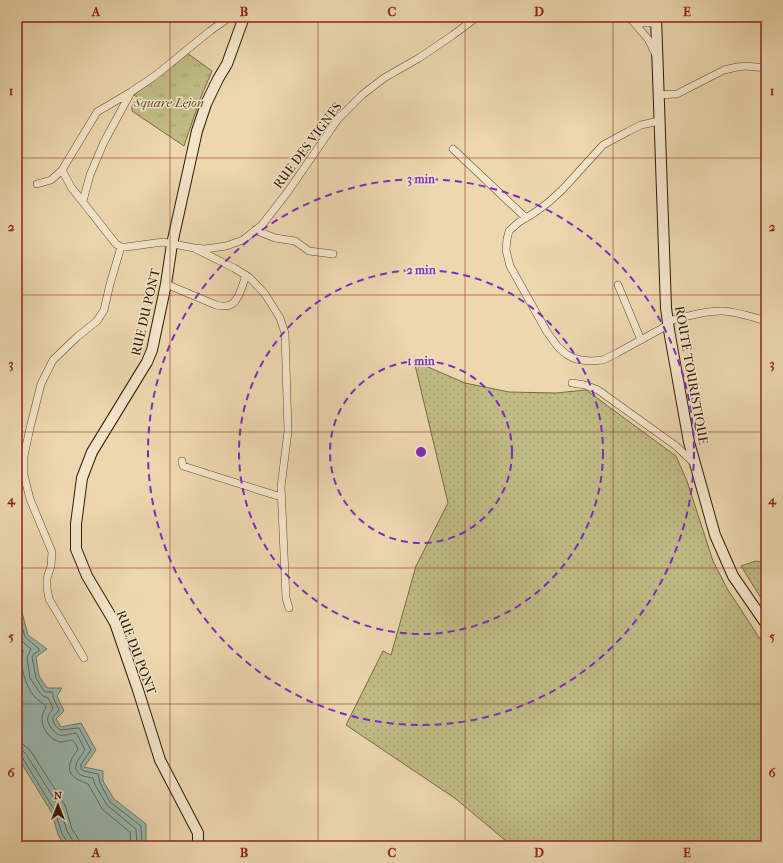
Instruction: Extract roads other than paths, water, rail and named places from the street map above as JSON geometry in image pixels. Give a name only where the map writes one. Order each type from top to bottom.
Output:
[{"type":"street","points":[[37,184],[51,180],[62,170],[97,112],[131,92],[230,17]]},
{"type":"street","name":"RUE DU PONT","points":[[198,846],[198,833],[160,760],[115,623],[87,576],[76,549],[76,524],[82,478],[92,452],[147,362],[152,350],[166,284],[172,244],[197,131],[206,104],[227,64],[244,17]]},
{"type":"street","name":"RUE DES VIGNES","points":[[121,246],[126,247],[163,242],[205,249],[226,246],[243,240],[262,225],[289,190],[338,119],[362,95],[384,78],[419,58],[477,17]]},
{"type":"street","points":[[631,18],[642,23],[650,23],[656,18]]},
{"type":"street","points":[[631,18],[648,39],[657,57]]},
{"type":"street","name":"ROUTE TOURISTIQUE","points":[[656,18],[666,308],[689,442],[715,535],[733,576],[766,624]]},
{"type":"street","points":[[659,95],[677,94],[724,70],[746,66],[766,68]]},
{"type":"street","points":[[83,201],[90,175],[104,142],[131,92]]},
{"type":"street","points":[[659,121],[642,125],[603,145],[563,189],[549,202],[519,222],[509,231],[506,250],[510,266],[547,332],[566,354],[577,359],[590,361],[603,360],[641,340],[668,323],[701,313],[722,311],[737,313],[766,321]]},
{"type":"street","points":[[453,149],[526,218]]},
{"type":"street","points":[[62,170],[71,187],[116,244],[121,246],[104,310],[97,321],[77,337],[53,360],[40,384],[24,456],[24,475],[30,499],[52,552],[51,566],[47,578],[48,599],[84,658]]},
{"type":"street","points":[[256,230],[275,238],[295,241],[309,252],[333,254]]},
{"type":"street","points":[[194,248],[246,275],[259,286],[280,318],[285,333],[288,431],[281,481],[281,497],[286,598],[289,608]]},
{"type":"street","points":[[166,284],[216,305],[227,306],[232,304],[238,298],[246,275]]},
{"type":"street","points":[[618,285],[641,340]]},
{"type":"street","points":[[572,383],[585,385],[598,390],[676,446],[696,465]]},
{"type":"street","points":[[182,461],[183,466],[281,497]]},
{"type":"water","points":[[17,601],[19,601],[28,635],[47,649],[36,657],[39,676],[47,688],[62,688],[57,696],[64,711],[56,719],[61,727],[81,723],[96,750],[84,767],[103,771],[103,781],[114,799],[146,824],[146,846],[65,846],[58,835],[52,813],[17,756]]},
{"type":"park label","name":"Square Lejon","points":[[169,102]]}]
